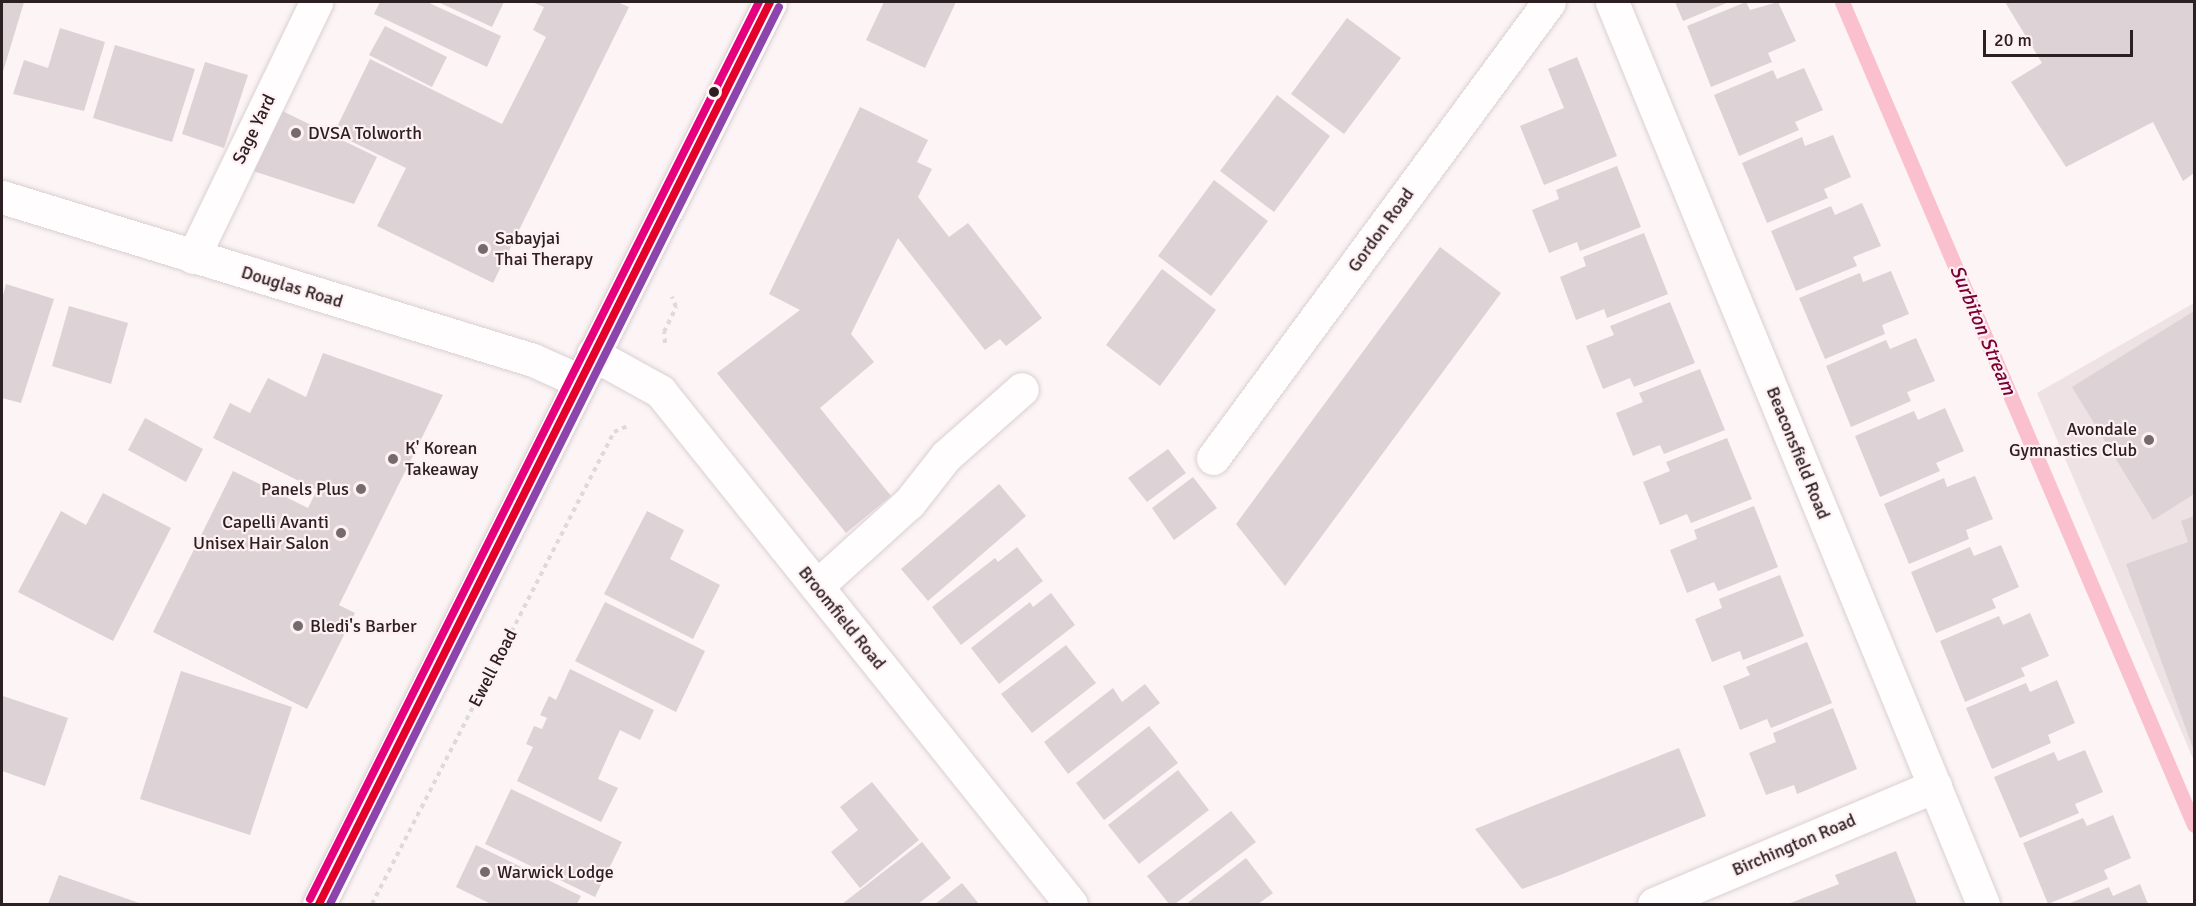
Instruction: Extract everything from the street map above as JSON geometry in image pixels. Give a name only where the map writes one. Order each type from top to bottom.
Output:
[{"type":"street","name":"Sage Yard","points":[[193,257],[316,2]]},
{"type":"street","points":[[319,904],[770,2]]},
{"type":"street","name":"Gordon Road","points":[[1213,458],[1549,2]]},
{"type":"street","name":"Beaconsfield Road","points":[[1612,2],[1983,904]]},
{"type":"street","name":"Douglas Road","points":[[2,197],[533,360],[586,368]]},
{"type":"street","name":"Broomfield Road","points":[[586,368],[660,391],[1071,904]]},
{"type":"street","points":[[817,586],[909,503],[945,456],[1022,389]]},
{"type":"street","name":"Birchington Road","points":[[1654,904],[1935,786]]},
{"type":"path","name":"Ewell Road","points":[[372,904],[614,432]]},
{"type":"shaded area","points":[[2194,303],[2194,761],[2037,393]]},
{"type":"building","points":[[2,2],[24,2],[2,75]]},
{"type":"building","points":[[380,2],[427,2],[501,36],[487,67],[374,14]]},
{"type":"building","points":[[438,2],[504,2],[492,27]]},
{"type":"building","points":[[532,2],[617,2],[629,7],[493,283],[377,226],[406,168],[334,133],[370,59],[502,124],[546,37],[533,30],[544,7]]},
{"type":"building","points":[[884,2],[956,2],[925,68],[866,40]]},
{"type":"building","points":[[1675,2],[1729,2],[1683,21]]},
{"type":"building","points":[[1746,2],[1750,10],[1778,2],[1796,41],[1768,53],[1772,62],[1711,87],[1687,26]]},
{"type":"building","points":[[2005,2],[2194,2],[2194,173],[2183,181],[2153,122],[2066,167],[2011,82],[2042,63]]},
{"type":"building","points":[[1347,18],[1401,58],[1344,134],[1291,94]]},
{"type":"building","points":[[385,26],[447,57],[432,87],[369,55]]},
{"type":"building","points":[[60,28],[105,42],[84,111],[13,94],[24,60],[48,68]]},
{"type":"building","points":[[115,45],[195,69],[172,142],[93,118]]},
{"type":"building","points":[[1577,57],[1617,156],[1544,185],[1520,126],[1564,108],[1548,69]]},
{"type":"building","points":[[205,62],[248,75],[224,148],[182,134]]},
{"type":"building","points":[[1804,68],[1823,110],[1795,122],[1799,130],[1739,156],[1714,95],[1773,70],[1777,79]]},
{"type":"building","points":[[1277,95],[1330,136],[1274,212],[1220,171]]},
{"type":"building","points":[[860,107],[928,140],[917,162],[932,169],[918,197],[949,237],[968,223],[1042,318],[1006,346],[1000,339],[985,350],[898,238],[851,334],[874,362],[820,408],[891,496],[846,533],[717,373],[800,310],[769,294]]},
{"type":"building","name":"DVSA Tolworth","points":[[276,108],[377,157],[354,204],[247,169]]},
{"type":"building","points":[[1833,135],[1851,177],[1824,189],[1828,198],[1767,223],[1742,163],[1802,137],[1805,146]]},
{"type":"building","points":[[1617,166],[1641,227],[1580,251],[1577,242],[1549,253],[1532,210],[1559,199],[1556,190]]},
{"type":"building","points":[[1214,180],[1268,221],[1211,296],[1158,256]]},
{"type":"building","points":[[1862,203],[1881,246],[1853,257],[1857,266],[1796,291],[1771,231],[1831,206],[1835,215]]},
{"type":"building","points":[[1644,233],[1668,294],[1607,318],[1604,309],[1576,320],[1560,277],[1586,266],[1583,257]]},
{"type":"building","points":[[1440,247],[1501,293],[1285,586],[1236,524]]},
{"type":"building","points":[[1162,269],[1216,310],[1160,386],[1106,345]]},
{"type":"building","points":[[1891,271],[1909,314],[1882,325],[1885,334],[1825,359],[1799,298],[1860,273],[1863,282]]},
{"type":"building","points":[[6,284],[54,299],[21,403],[2,398],[2,299]]},
{"type":"building","points":[[1670,302],[1695,363],[1634,387],[1630,378],[1603,389],[1586,346],[1614,335],[1610,326]]},
{"type":"building","points":[[69,306],[128,323],[111,384],[52,366]]},
{"type":"building","name":"Avondale Gymnastics Club","points":[[2194,311],[2194,494],[2153,520],[2072,387]]},
{"type":"building","points":[[1916,338],[1935,381],[1907,392],[1911,401],[1851,427],[1826,366],[1886,340],[1890,349]]},
{"type":"building","points":[[323,353],[443,395],[339,605],[355,613],[307,709],[153,632],[233,471],[308,508],[317,490],[213,438],[230,403],[250,413],[268,378],[306,397]]},
{"type":"building","points":[[1700,369],[1725,430],[1664,454],[1660,445],[1633,456],[1616,413],[1643,402],[1639,393]]},
{"type":"building","points":[[1945,408],[1964,451],[1936,463],[1940,471],[1880,497],[1855,436],[1914,411],[1918,420]]},
{"type":"building","points":[[145,418],[203,449],[186,482],[128,450]]},
{"type":"building","points":[[1727,438],[1752,499],[1691,523],[1687,514],[1660,525],[1643,482],[1670,471],[1666,462]]},
{"type":"building","points":[[1168,449],[1186,473],[1147,502],[1128,478]]},
{"type":"building","points":[[1975,476],[1993,519],[1966,530],[1969,539],[1909,564],[1884,504],[1944,478],[1947,487]]},
{"type":"building","points":[[1193,477],[1217,508],[1174,540],[1152,508]]},
{"type":"building","points":[[999,484],[1026,516],[928,601],[901,569]]},
{"type":"building","points":[[103,493],[171,528],[113,641],[18,592],[61,511],[86,525]]},
{"type":"building","points":[[1754,506],[1778,567],[1718,591],[1714,582],[1687,593],[1670,550],[1697,539],[1694,530]]},
{"type":"building","points":[[647,511],[684,530],[670,559],[720,585],[693,639],[604,594]]},
{"type":"building","points":[[2194,516],[2194,751],[2126,564],[2188,542],[2181,521]]},
{"type":"building","points":[[2001,545],[2019,587],[1992,599],[1996,608],[1936,633],[1911,572],[1970,547],[1974,556]]},
{"type":"building","points":[[1017,547],[1043,581],[961,645],[932,607],[995,558],[998,562]]},
{"type":"building","points":[[1780,575],[1804,636],[1743,660],[1740,651],[1712,662],[1695,619],[1722,608],[1719,599]]},
{"type":"building","points":[[1051,593],[1075,625],[999,684],[971,648],[1030,602],[1033,607]]},
{"type":"building","points":[[605,602],[705,651],[676,712],[575,661]]},
{"type":"building","points":[[2030,613],[2049,656],[2021,668],[2025,676],[1965,702],[1940,641],[1999,616],[2003,625]]},
{"type":"building","points":[[1807,642],[1832,703],[1771,728],[1767,719],[1740,730],[1723,686],[1750,675],[1746,667]]},
{"type":"building","points":[[1066,645],[1096,683],[1032,733],[1001,694]]},
{"type":"building","points":[[570,669],[654,710],[640,740],[620,730],[598,779],[618,788],[601,822],[517,781],[533,747],[526,744],[534,726],[542,729],[547,718],[540,715],[549,696],[556,700]]},
{"type":"building","points":[[181,671],[292,707],[250,835],[140,799]]},
{"type":"building","points":[[2057,680],[2075,723],[2048,735],[2051,743],[1992,769],[1966,708],[2026,683],[2030,692]]},
{"type":"building","points":[[1145,684],[1160,703],[1068,774],[1044,742],[1113,688],[1122,702]]},
{"type":"building","points":[[3,696],[68,718],[45,786],[2,771]]},
{"type":"building","points":[[1833,708],[1857,769],[1797,794],[1794,785],[1766,795],[1749,753],[1776,742],[1773,733]]},
{"type":"building","points":[[1149,726],[1178,763],[1104,820],[1076,783]]},
{"type":"building","points":[[1679,748],[1706,816],[1560,875],[1522,889],[1475,829]]},
{"type":"building","points":[[2085,750],[2103,792],[2075,804],[2079,813],[2020,838],[1994,777],[2054,752],[2058,761]]},
{"type":"building","points":[[1178,770],[1209,810],[1139,864],[1108,825]]},
{"type":"building","points":[[872,782],[919,840],[860,888],[831,852],[858,830],[840,807]]},
{"type":"building","points":[[511,789],[622,842],[595,897],[485,844]]},
{"type":"building","points":[[1231,811],[1256,842],[1175,904],[1169,904],[1147,876]]},
{"type":"building","points":[[2113,815],[2131,858],[2104,870],[2108,879],[2048,904],[2023,843],[2083,818],[2087,826]]},
{"type":"building","points":[[922,842],[951,878],[918,904],[842,904]]},
{"type":"building","points":[[476,845],[581,896],[577,904],[491,904],[456,887]]},
{"type":"building","points":[[1896,851],[1917,904],[1788,904],[1839,884],[1835,875]]},
{"type":"building","points":[[1246,858],[1273,893],[1258,904],[1186,904]]},
{"type":"building","points":[[59,875],[142,904],[48,904]]},
{"type":"building","points":[[962,883],[979,904],[935,904]]},
{"type":"building","points":[[2140,884],[2148,904],[2068,904],[2109,887],[2113,896]]},
{"type":"waterway","name":"Surbiton Stream","points":[[1842,2],[2194,825]]},
{"type":"transit line","points":[[310,899],[759,2]]},
{"type":"transit line","points":[[319,904],[770,2]]},
{"type":"transit line","points":[[330,904],[779,7]]},
{"type":"place","name":"DVSA Tolworth","points":[[296,133]]},
{"type":"place","name":"Sabayjai Thai Therapy","points":[[483,249]]},
{"type":"place","name":"Avondale Gymnastics Club","points":[[2149,440]]},
{"type":"place","name":"K' Korean Takeaway","points":[[393,459]]},
{"type":"place","name":"Panels Plus","points":[[361,489]]},
{"type":"place","name":"Capelli Avanti Unisex Hair Salon","points":[[341,533]]},
{"type":"place","name":"Bledi's Barber","points":[[298,626]]},
{"type":"place","name":"Warwick Lodge","points":[[485,872]]}]
